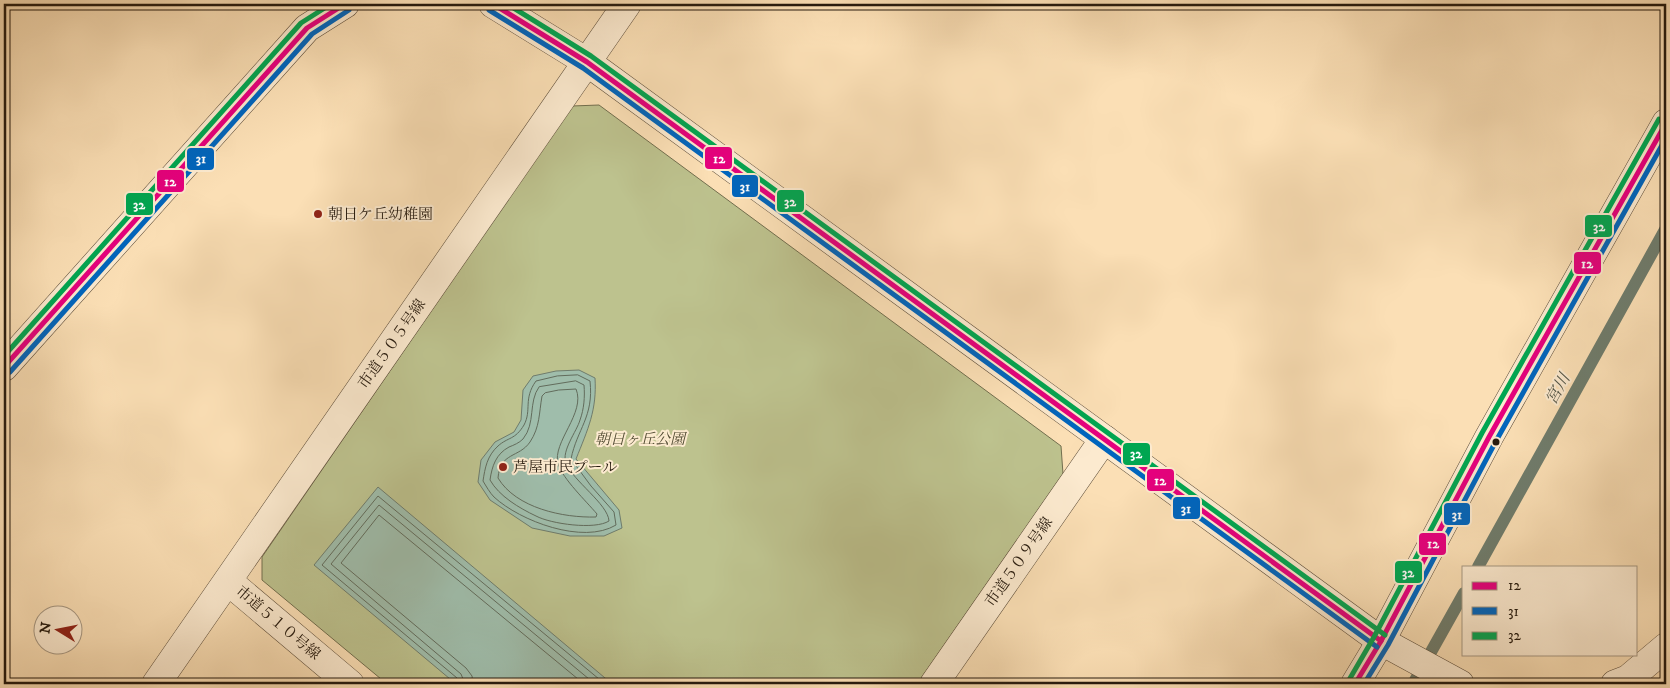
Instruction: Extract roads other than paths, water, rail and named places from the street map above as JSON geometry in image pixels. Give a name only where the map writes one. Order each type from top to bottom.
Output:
[{"type":"street","points":[[4,367],[307,28],[345,4]]},
{"type":"street","points":[[493,4],[587,62],[1391,646],[1454,681]]},
{"type":"street","name":"市道５０５号線","points":[[156,684],[627,4]]},
{"type":"street","points":[[1355,684],[1391,646],[1490,437],[1666,122]]},
{"type":"street","name":"市道５０９号線","points":[[934,684],[1104,439]]},
{"type":"street","name":"市道５１０号線","points":[[228,582],[350,684]]},
{"type":"street","points":[[1615,684],[1628,678],[1666,648]]},
{"type":"water","points":[[579,370],[595,378],[595,400],[591,419],[576,459],[619,510],[622,528],[604,536],[570,536],[532,528],[490,500],[478,482],[481,460],[495,442],[514,432],[521,420],[523,390],[533,376],[556,371]]},
{"type":"water","points":[[378,487],[611,683],[456,684],[314,565]]},
{"type":"waterway","name":"宮川","points":[[1479,566],[1666,228]]},
{"type":"waterway","name":"宮川","points":[[1413,684],[1462,597]]},
{"type":"place","name":"朝日ケ丘幼稚園","points":[[318,214]]},
{"type":"place","name":"芦屋市民プール","points":[[503,467]]},
{"type":"park label","name":"朝日ヶ丘公園","points":[[640,439]]}]
